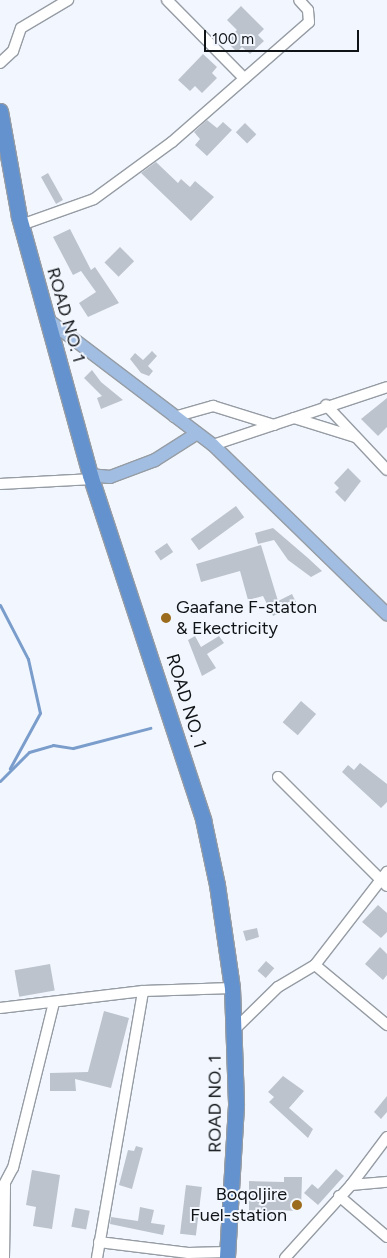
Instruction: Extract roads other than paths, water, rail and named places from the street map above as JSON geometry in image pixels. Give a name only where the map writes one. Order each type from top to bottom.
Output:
[{"type":"highway","name":"ROAD NO. 1","points":[[0,111],[2,137],[21,225],[92,477],[203,819],[232,988],[236,1105],[227,1255]]},
{"type":"main road","points":[[47,319],[196,434],[213,445],[387,614]]},
{"type":"main road","points":[[92,477],[110,477],[155,460],[196,434]]},
{"type":"street","points":[[0,63],[13,52],[21,28],[68,0]]},
{"type":"street","points":[[167,0],[244,78]]},
{"type":"street","points":[[21,225],[94,198],[172,142],[309,22],[308,10],[299,0]]},
{"type":"street","points":[[213,445],[294,418],[326,405],[387,387]]},
{"type":"street","points":[[326,405],[387,470]]},
{"type":"street","points":[[174,417],[213,406],[274,425]]},
{"type":"street","points":[[294,418],[357,438]]},
{"type":"street","points":[[0,484],[92,477]]},
{"type":"street","points":[[278,777],[384,884]]},
{"type":"street","points":[[233,1031],[278,987],[315,966],[384,884],[387,872]]},
{"type":"street","points":[[315,966],[387,1024]]},
{"type":"street","points":[[0,1008],[143,991],[232,988]]},
{"type":"street","points":[[97,1258],[143,991]]},
{"type":"street","points":[[4,1258],[3,1189],[54,1002]]},
{"type":"street","points":[[285,1258],[351,1185],[387,1137]]},
{"type":"street","points":[[351,1185],[387,1182]]},
{"type":"street","points":[[340,1196],[387,1237]]},
{"type":"street","points":[[99,1242],[188,1253],[227,1255]]},
{"type":"waterway","points":[[0,605],[28,659],[40,713],[10,768]]},
{"type":"waterway","points":[[0,781],[29,752],[53,745],[73,748],[150,728]]},
{"type":"place","name":"Gaafane F-staton & Ekectricity","points":[[166,618]]},
{"type":"place","name":"Boqoljire Fuel-station","points":[[297,1205]]}]
